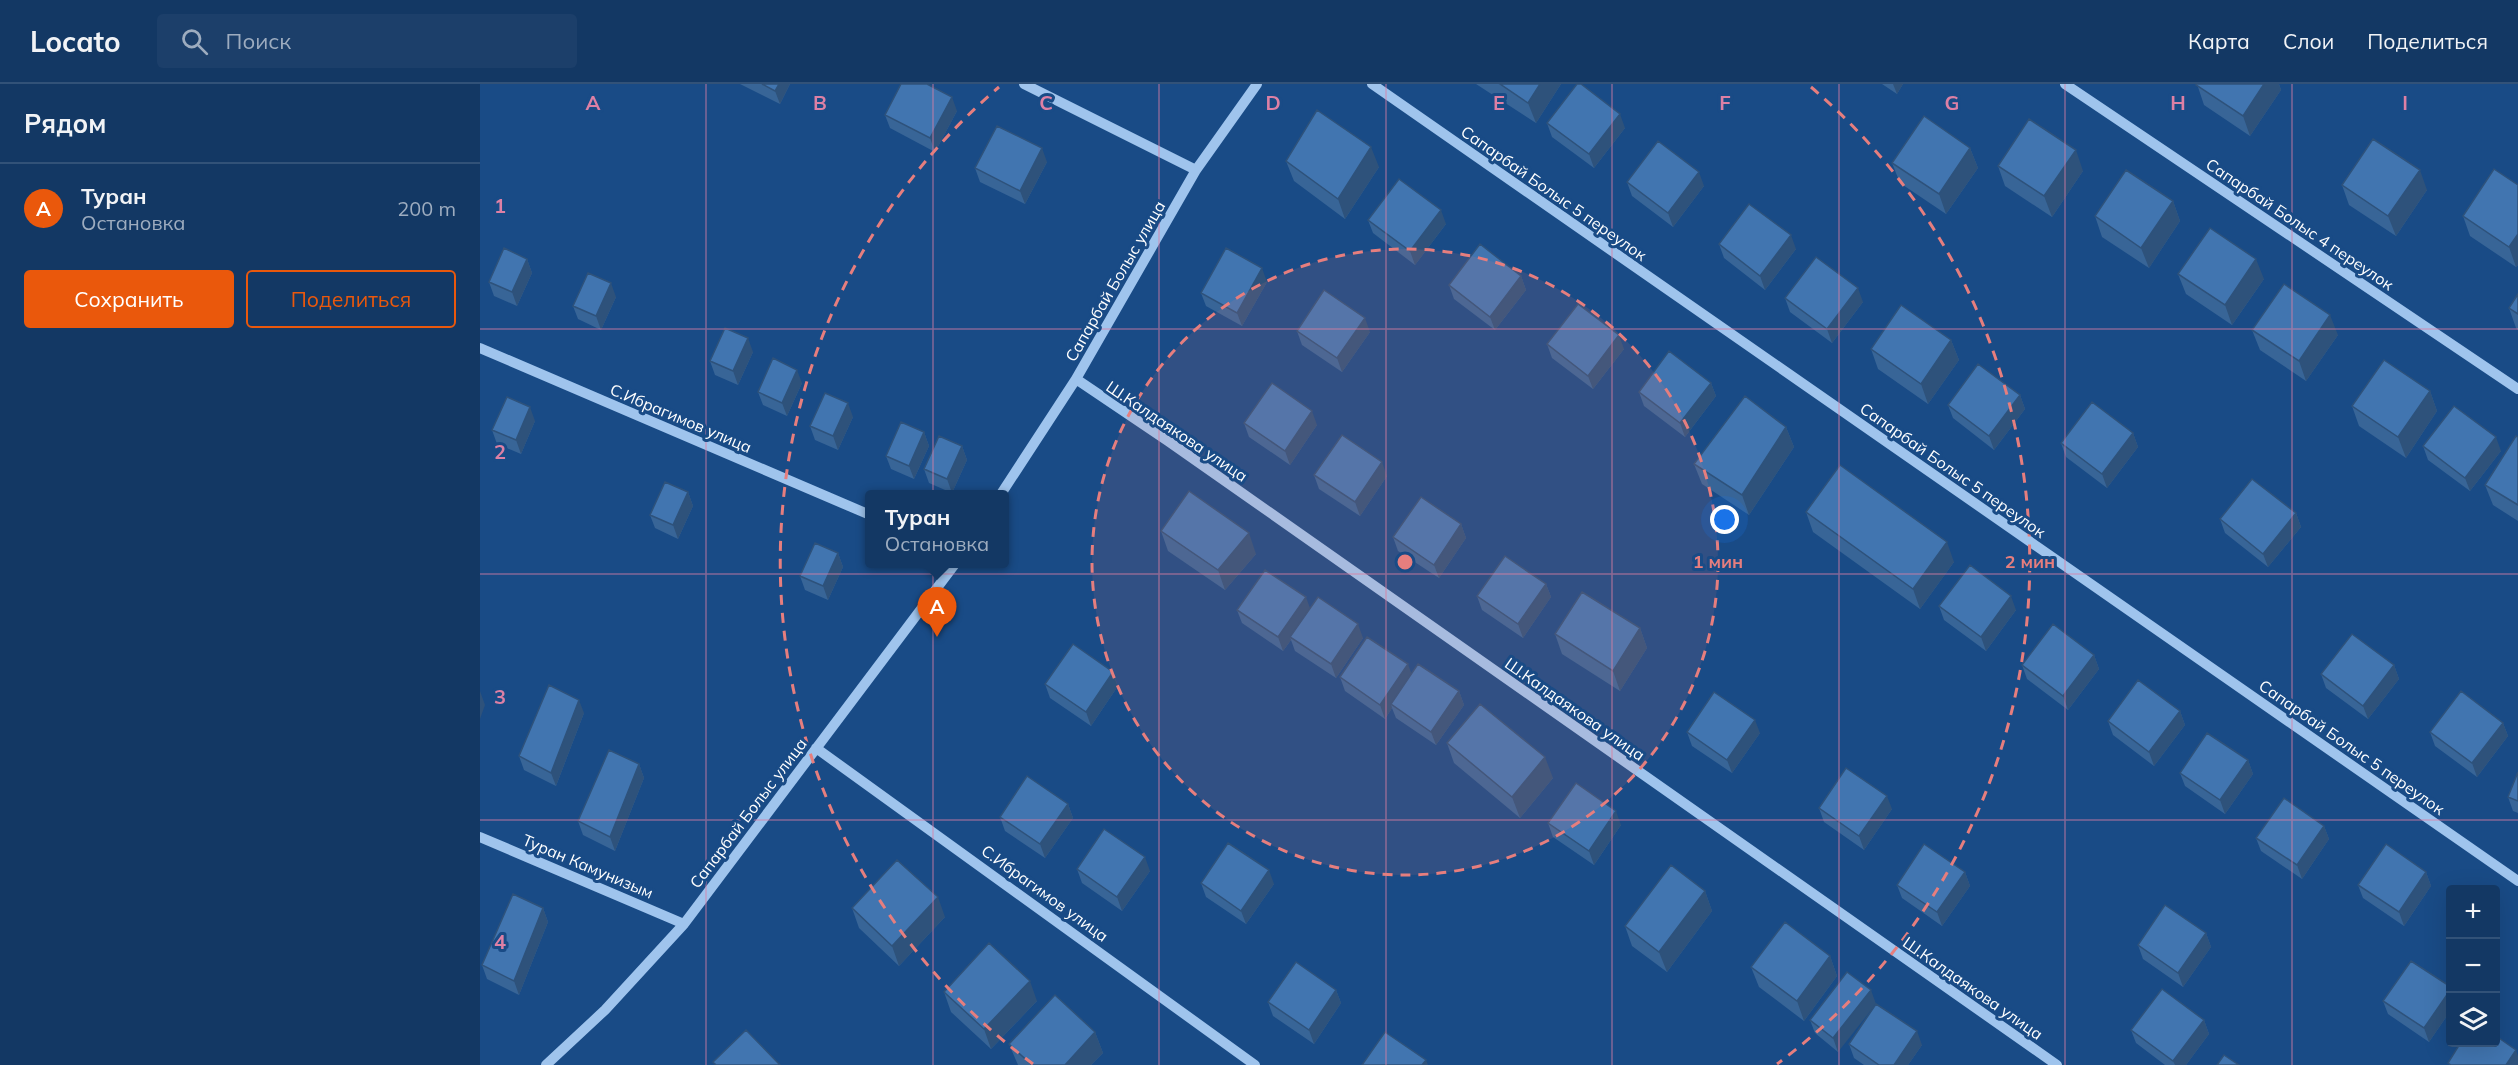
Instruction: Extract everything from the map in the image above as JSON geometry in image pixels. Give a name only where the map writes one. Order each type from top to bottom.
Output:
[{"type":"street","points":[[1024,84],[1197,170]]},
{"type":"street","name":"Сапарбай Болыс улица","points":[[1004,490],[1076,379],[1197,170],[1257,84]]},
{"type":"street","name":"Сапарбай Болыс 5 переулок","points":[[1372,84],[2518,881]]},
{"type":"street","name":"Сапарбай Болыс 4 переулок","points":[[2065,84],[2518,389]]},
{"type":"street","name":"С.Ибрагимов улица","points":[[480,348],[865,513]]},
{"type":"street","name":"Ш.Калдаякова улица","points":[[1076,379],[1168,441],[2057,1065]]},
{"type":"street","name":"Сапарбай Болыс улица","points":[[546,1065],[605,1010],[684,924],[953,568]]},
{"type":"street","name":"С.Ибрагимов улица","points":[[816,748],[1255,1065]]},
{"type":"street","name":"Туран Камунизым","points":[[480,837],[684,924]]},
{"type":"building","points":[[762,84],[779,84],[775,91]]},
{"type":"building","points":[[901,84],[927,84],[952,97],[930,138],[885,115]]},
{"type":"building","points":[[1500,84],[1540,84],[1528,103]]},
{"type":"building","points":[[1577,84],[1581,84],[1620,114],[1589,154],[1547,123]]},
{"type":"building","points":[[2197,84],[2264,84],[2243,116]]},
{"type":"building","points":[[1317,110],[1371,147],[1338,199],[1286,161]]},
{"type":"building","points":[[1924,116],[1970,148],[1939,194],[1892,163]]},
{"type":"building","points":[[2029,119],[2076,150],[2044,196],[1998,166]]},
{"type":"building","points":[[997,126],[1042,148],[1020,191],[975,168]]},
{"type":"building","points":[[2373,139],[2420,170],[2388,216],[2342,185]]},
{"type":"building","points":[[1658,141],[1699,172],[1668,213],[1627,182]]},
{"type":"building","points":[[2494,169],[2518,185],[2518,234],[2509,247],[2463,216]]},
{"type":"building","points":[[2126,170],[2173,201],[2141,248],[2095,216]]},
{"type":"building","points":[[1399,179],[1441,210],[1410,251],[1368,220]]},
{"type":"building","points":[[1749,204],[1791,235],[1760,276],[1719,244]]},
{"type":"building","points":[[2210,228],[2256,259],[2225,305],[2178,274]]},
{"type":"building","points":[[1480,244],[1521,276],[1490,317],[1449,285]]},
{"type":"building","points":[[504,248],[527,259],[512,292],[489,282]]},
{"type":"building","points":[[1226,248],[1262,268],[1237,313],[1201,293]]},
{"type":"building","points":[[1816,257],[1858,288],[1827,329],[1785,298]]},
{"type":"building","points":[[588,273],[611,283],[596,316],[573,306]]},
{"type":"building","points":[[2284,284],[2330,315],[2299,361],[2252,330]]},
{"type":"building","points":[[1324,290],[1365,318],[1337,358],[1297,331]]},
{"type":"building","points":[[2518,294],[2518,314],[2509,308]]},
{"type":"building","points":[[1578,304],[1619,335],[1588,376],[1547,344]]},
{"type":"building","points":[[1901,305],[1951,340],[1921,384],[1871,349]]},
{"type":"building","points":[[725,328],[748,338],[733,371],[710,361]]},
{"type":"building","points":[[1669,351],[1711,383],[1680,423],[1639,392]]},
{"type":"building","points":[[773,358],[797,370],[782,403],[758,392]]},
{"type":"building","points":[[2384,360],[2430,391],[2398,437],[2352,406]]},
{"type":"building","points":[[1978,364],[2020,395],[1989,436],[1948,405]]},
{"type":"building","points":[[1272,383],[1312,411],[1285,451],[1244,423]]},
{"type":"building","points":[[825,393],[848,403],[833,436],[810,426]]},
{"type":"building","points":[[1745,396],[1786,427],[1742,495],[1694,464]]},
{"type":"building","points":[[507,397],[530,407],[516,440],[492,430]]},
{"type":"building","points":[[2092,402],[2133,433],[2102,474],[2061,443]]},
{"type":"building","points":[[2454,406],[2496,437],[2465,478],[2423,446]]},
{"type":"building","points":[[901,422],[924,432],[909,466],[886,456]]},
{"type":"building","points":[[1342,435],[1382,462],[1355,502],[1314,475]]},
{"type":"building","points":[[939,436],[962,446],[947,479],[924,469]]},
{"type":"building","points":[[2516,436],[2518,437],[2518,505],[2485,485]]},
{"type":"building","points":[[1840,465],[1947,542],[1913,589],[1806,512]]},
{"type":"building","points":[[2252,479],[2296,513],[2263,554],[2220,519]]},
{"type":"building","points":[[665,482],[688,492],[673,525],[650,515]]},
{"type":"building","points":[[1189,491],[1249,533],[1218,570],[1161,531]]},
{"type":"building","points":[[1421,497],[1461,524],[1434,565],[1393,537]]},
{"type":"building","points":[[815,543],[838,553],[823,586],[800,576]]},
{"type":"building","points":[[1505,556],[1546,584],[1518,624],[1477,596]]},
{"type":"building","points":[[1970,565],[2011,596],[1981,637],[1939,606]]},
{"type":"building","points":[[1265,570],[1306,597],[1278,637],[1237,610]]},
{"type":"building","points":[[1582,592],[1640,628],[1613,671],[1555,634]]},
{"type":"building","points":[[1318,597],[1358,624],[1331,664],[1290,637]]},
{"type":"building","points":[[2053,624],[2094,655],[2063,696],[2022,665]]},
{"type":"building","points":[[2352,634],[2394,665],[2363,706],[2321,674]]},
{"type":"building","points":[[1367,637],[1408,664],[1380,705],[1340,677]]},
{"type":"building","points":[[1073,644],[1113,672],[1086,712],[1045,684]]},
{"type":"building","points":[[1418,664],[1459,691],[1431,732],[1391,704]]},
{"type":"building","points":[[2138,680],[2180,711],[2149,752],[2108,721]]},
{"type":"building","points":[[549,685],[579,700],[551,773],[519,756]]},
{"type":"building","points":[[2461,691],[2503,723],[2472,763],[2430,732]]},
{"type":"building","points":[[1714,692],[1755,720],[1727,760],[1687,732]]},
{"type":"building","points":[[1480,704],[1545,757],[1512,797],[1447,743]]},
{"type":"building","points":[[2207,733],[2248,760],[2220,800],[2180,773]]},
{"type":"building","points":[[609,750],[639,764],[610,837],[578,821]]},
{"type":"building","points":[[1846,768],[1887,796],[1859,836],[1819,808]]},
{"type":"building","points":[[2518,772],[2518,801],[2508,797]]},
{"type":"building","points":[[1027,776],[1068,804],[1040,844],[1000,817]]},
{"type":"building","points":[[1576,783],[1616,811],[1589,851],[1548,823]]},
{"type":"building","points":[[2284,798],[2324,826],[2297,865],[2256,838]]},
{"type":"building","points":[[1104,829],[1145,857],[1117,897],[1077,869]]},
{"type":"building","points":[[1228,843],[1269,870],[1241,911],[1201,883]]},
{"type":"building","points":[[1924,844],[1965,872],[1937,912],[1897,885]]},
{"type":"building","points":[[2386,844],[2426,872],[2399,912],[2358,885]]},
{"type":"building","points":[[897,860],[938,897],[892,946],[852,908]]},
{"type":"building","points":[[1671,865],[1705,891],[1659,952],[1625,926]]},
{"type":"building","points":[[513,894],[543,908],[514,981],[482,965]]},
{"type":"building","points":[[2165,905],[2206,933],[2178,973],[2138,945]]},
{"type":"building","points":[[1785,922],[1830,956],[1797,1001],[1751,967]]},
{"type":"building","points":[[989,943],[1030,981],[984,1029],[944,992]]},
{"type":"building","points":[[2411,961],[2446,984],[2446,996],[2424,1028],[2383,1001]]},
{"type":"building","points":[[1296,962],[1336,990],[1309,1030],[1268,1002]]},
{"type":"building","points":[[1847,972],[1871,990],[1833,1038],[1810,1020]]},
{"type":"building","points":[[2162,989],[2204,1020],[2173,1061],[2131,1030]]},
{"type":"building","points":[[1055,995],[1095,1032],[1065,1065],[1032,1065],[1009,1044]]},
{"type":"building","points":[[1876,1004],[1917,1031],[1894,1065],[1879,1065],[1849,1044]]},
{"type":"building","points":[[746,1030],[780,1065],[716,1065],[713,1062]]},
{"type":"building","points":[[1385,1032],[1426,1060],[1422,1065],[1362,1065]]},
{"type":"building","points":[[2500,1039],[2516,1050],[2506,1065],[2451,1065],[2448,1063],[2458,1047],[2500,1047]]},
{"type":"building","points":[[2224,1055],[2239,1065],[2217,1065]]},
{"type":"place","name":"Туран","points":[[937,637]]}]
